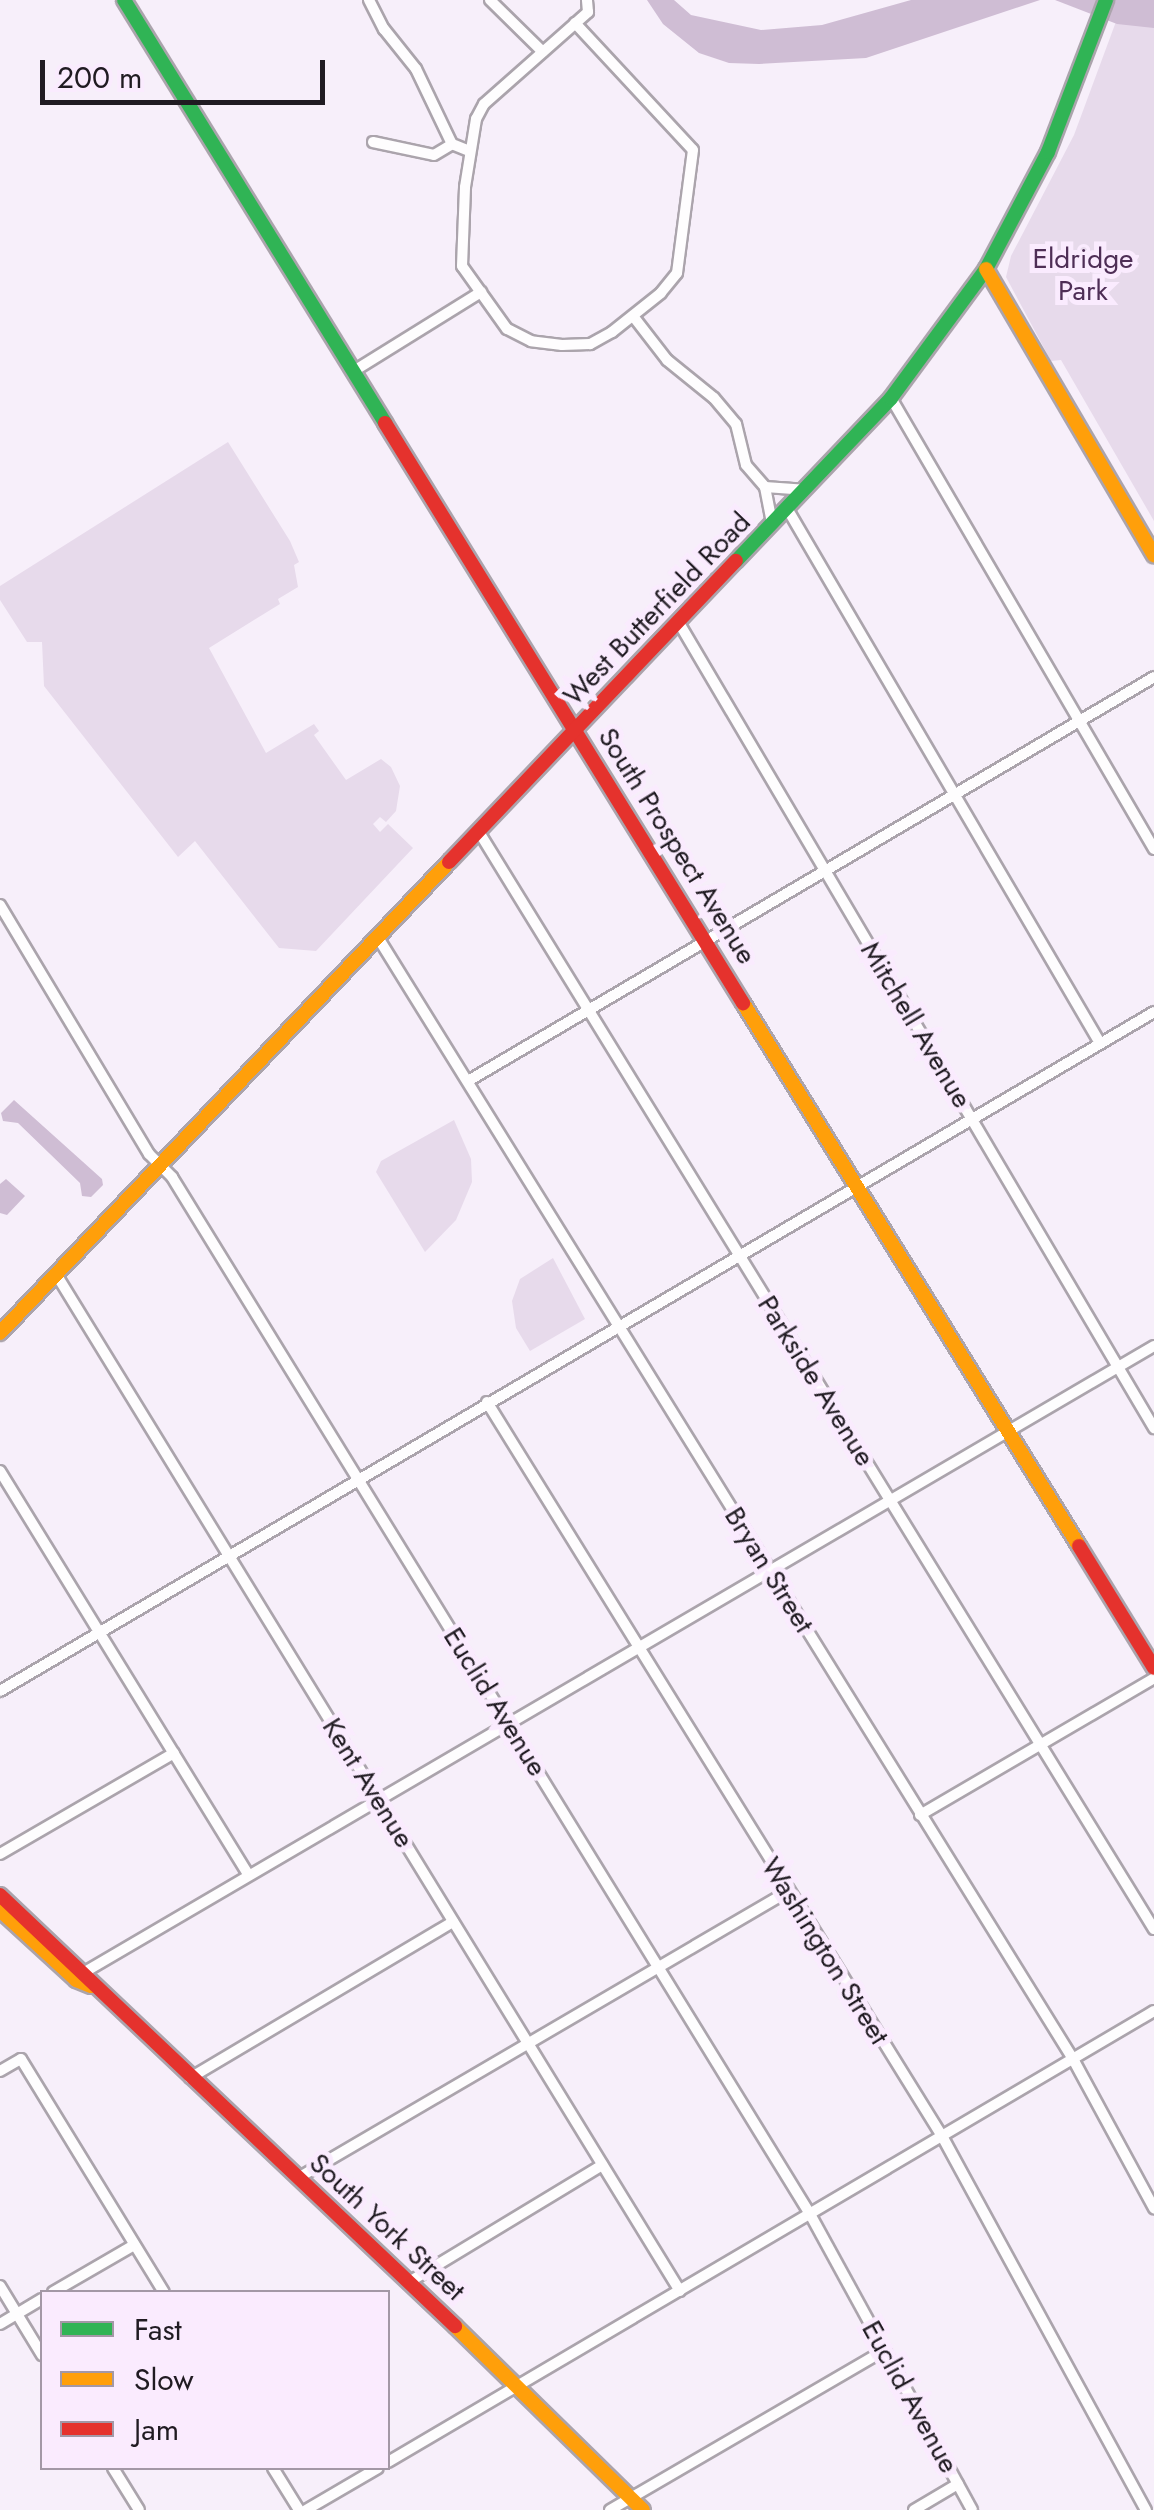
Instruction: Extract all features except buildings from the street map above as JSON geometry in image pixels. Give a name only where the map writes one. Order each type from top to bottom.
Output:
[{"type":"main road","name":"South Prospect Avenue","points":[[124,0],[1154,1668]]},
{"type":"main road","name":"West Butterfield Road","points":[[0,1333],[575,728],[808,490],[891,398],[986,269],[1048,152],[1106,0]]},
{"type":"main road","points":[[986,269],[1154,554]]},
{"type":"main road","name":"South York Street","points":[[0,1894],[644,2510]]},
{"type":"main road","name":"South York Street","points":[[0,1910],[76,1980],[87,1980]]},
{"type":"street","points":[[369,0],[384,29],[416,70],[452,144],[470,150]]},
{"type":"street","points":[[490,0],[508,23],[543,52]]},
{"type":"street","points":[[575,23],[693,150],[677,273],[633,316],[590,344],[531,341],[508,328],[462,266],[470,150],[484,104],[575,23],[588,12],[586,0]]},
{"type":"street","points":[[373,142],[434,155],[452,144]]},
{"type":"street","points":[[352,372],[481,292]]},
{"type":"street","points":[[633,316],[667,360],[727,411],[742,440],[746,465],[765,487],[773,526]]},
{"type":"street","points":[[891,398],[1154,849]]},
{"type":"street","points":[[765,487],[808,490]]},
{"type":"street","points":[[788,510],[1100,1044]]},
{"type":"street","name":"Mitchell Avenue","points":[[679,623],[1154,1428]]},
{"type":"street","points":[[468,1081],[1154,677]]},
{"type":"street","name":"Parkside Avenue","points":[[479,832],[1154,1929]]},
{"type":"street","name":"Euclid Avenue","points":[[0,905],[160,1167],[172,1177],[810,2214],[972,2510]]},
{"type":"street","name":"Bryan Street","points":[[378,936],[1073,2059],[1154,2208]]},
{"type":"street","points":[[0,1692],[98,1630],[1154,1012]]},
{"type":"street","name":"Kent Avenue","points":[[56,1274],[680,2291]]},
{"type":"street","points":[[87,1980],[248,1874],[1154,1346]]},
{"type":"street","name":"Washington Street","points":[[487,1402],[942,2136],[1146,2510]]},
{"type":"street","points":[[0,1470],[248,1874]]},
{"type":"street","points":[[920,1815],[1154,1678]]},
{"type":"street","points":[[0,1854],[174,1754]]},
{"type":"street","points":[[298,2178],[788,1892]]},
{"type":"street","points":[[190,2078],[453,1922]]},
{"type":"street","points":[[390,2461],[1154,2012]]},
{"type":"street","points":[[0,2072],[21,2059],[163,2290]]},
{"type":"street","points":[[409,2282],[602,2165]]},
{"type":"street","points":[[56,2290],[134,2245]]},
{"type":"street","points":[[0,2286],[40,2352]]},
{"type":"street","points":[[0,2324],[40,2300]]},
{"type":"street","points":[[610,2510],[885,2350]]},
{"type":"street","points":[[114,2470],[139,2510]]},
{"type":"street","points":[[275,2470],[309,2509],[375,2470]]},
{"type":"street","points":[[914,2510],[958,2484]]},
{"type":"green space","name":"Eldridge Park","points":[[1124,0],[1154,0],[1154,521],[1061,360],[1051,361],[1006,277],[1011,256],[1074,135]]},
{"type":"green space","points":[[228,442],[290,541],[299,562],[294,565],[298,587],[278,599],[280,604],[209,648],[266,753],[314,724],[319,731],[314,735],[346,780],[381,759],[391,767],[400,786],[396,811],[386,822],[380,817],[373,824],[380,832],[388,824],[413,848],[316,951],[279,948],[195,841],[178,857],[44,686],[42,642],[27,642],[0,600],[0,586]]},
{"type":"green space","points":[[454,1120],[471,1159],[472,1182],[456,1220],[425,1252],[376,1172],[381,1161]]},
{"type":"green space","points":[[553,1258],[585,1319],[530,1351],[516,1328],[512,1301],[520,1279]]},
{"type":"shaded area","points":[[647,0],[674,0],[691,15],[761,30],[822,25],[911,0],[1040,0],[866,58],[759,64],[729,63],[699,53],[663,24]]},
{"type":"shaded area","points":[[1055,0],[1154,0],[1154,28],[1117,24]]},
{"type":"shaded area","points":[[14,1100],[102,1179],[103,1185],[91,1197],[82,1196],[80,1183],[18,1123],[3,1121],[1,1113]]},
{"type":"shaded area","points":[[6,1179],[25,1196],[7,1215],[0,1213],[0,1184]]},
{"type":"traffic: fast","points":[[124,0],[385,423]]},
{"type":"traffic: fast","points":[[736,561],[891,398],[986,269],[1048,152],[1106,0]]},
{"type":"traffic: slow","points":[[986,269],[1154,555]]},
{"type":"traffic: slow","points":[[0,1333],[449,862]]},
{"type":"traffic: slow","points":[[743,1003],[1079,1546]]},
{"type":"traffic: slow","points":[[0,1910],[76,1980],[91,1986]]},
{"type":"traffic: slow","points":[[455,2326],[643,2510]]},
{"type":"traffic: jam","points":[[385,423],[743,1003]]},
{"type":"traffic: jam","points":[[449,862],[736,561]]},
{"type":"traffic: jam","points":[[1079,1546],[1154,1668]]},
{"type":"traffic: jam","points":[[0,1895],[455,2326]]}]
